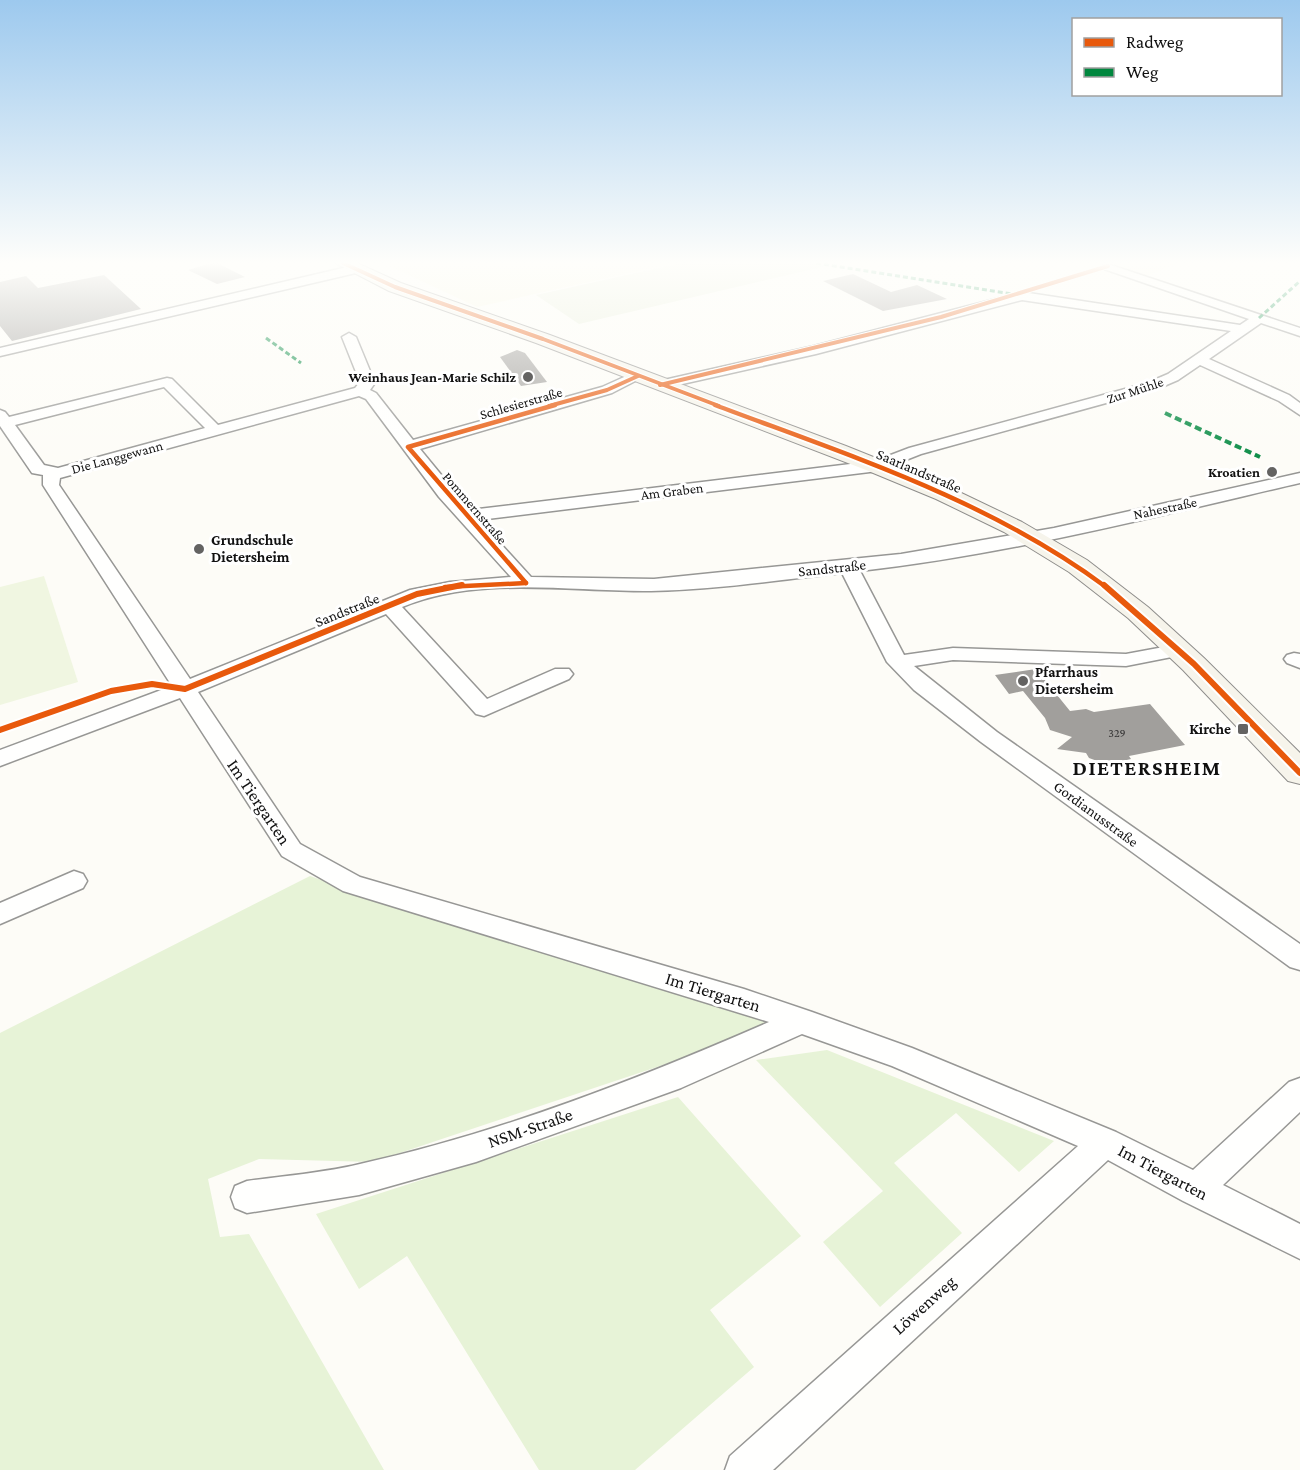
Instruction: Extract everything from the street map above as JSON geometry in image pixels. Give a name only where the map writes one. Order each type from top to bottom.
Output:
[{"type":"main road","name":"Saarlandstraße","points":[[522,332],[878,466],[954,498],[1030,537],[1077,565],[1125,601],[1180,650],[1300,773]]},
{"type":"street","name":"Saarlandstraße","points":[[0,352],[83,332]]},
{"type":"street","points":[[649,380],[816,350],[886,332]]},
{"type":"street","name":"Zur Mühle","points":[[878,466],[915,451],[1152,386],[1173,377],[1240,332]]},
{"type":"street","points":[[349,336],[368,383],[360,391]]},
{"type":"street","points":[[1198,359],[1284,398],[1300,410]]},
{"type":"street","name":"Schlesierstraße","points":[[408,447],[649,380]]},
{"type":"street","name":"Die Langgewann","points":[[214,430],[167,382],[3,419],[38,469],[52,472],[77,469],[360,391]]},
{"type":"street","name":"Pommernstraße","points":[[360,391],[371,396],[408,447],[526,583]]},
{"type":"street","points":[[1284,398],[1300,394]]},
{"type":"street","name":"Am Graben","points":[[466,516],[878,466]]},
{"type":"street","points":[[52,472],[51,485],[185,689]]},
{"type":"street","name":"Nahestraße","points":[[1030,537],[1300,478]]},
{"type":"street","name":"Sandstraße","points":[[0,758],[185,689],[417,594],[449,586],[526,583],[656,586],[848,566],[970,549],[1030,537]]},
{"type":"street","name":"Gordianusstraße","points":[[848,566],[897,662],[922,686],[989,737],[1300,959]]},
{"type":"street","points":[[390,606],[484,709],[562,674]]},
{"type":"street","points":[[897,662],[953,654],[1126,660],[1180,650]]},
{"type":"street","name":"Im Tiergarten","points":[[185,689],[291,850],[352,884],[802,1021],[902,1057],[1105,1142],[1300,1242]]},
{"type":"street","points":[[0,914],[74,881]]},
{"type":"street","name":"NSM-Straße","points":[[247,1197],[359,1180],[476,1147],[670,1079],[802,1021]]},
{"type":"street","points":[[1195,1190],[1300,1092]]},
{"type":"street","name":"Löwenweg","points":[[744,1470],[1105,1142]]},
{"type":"green space","points":[[44,576],[78,682],[0,705],[0,587]]},
{"type":"green space","points":[[310,876],[451,924],[781,1020],[666,1064],[373,1162],[259,1159],[208,1179],[220,1237],[249,1234],[384,1470],[0,1470],[0,1033]]},
{"type":"green space","points":[[827,1050],[1054,1141],[1019,1172],[956,1113],[894,1163],[962,1233],[880,1307],[823,1242],[883,1191],[756,1060]]},
{"type":"green space","points":[[678,1097],[801,1236],[710,1310],[754,1367],[635,1470],[539,1470],[407,1256],[359,1289],[316,1214]]},
{"type":"building","points":[[4,332],[50,332],[12,341]]},
{"type":"building","points":[[517,350],[525,353],[547,382],[521,386],[500,357]]},
{"type":"building","points":[[1036,669],[1070,711],[1086,709],[1094,712],[1150,704],[1185,745],[1129,756],[1131,759],[1110,764],[1108,761],[1100,762],[1089,758],[1086,753],[1057,749],[1072,737],[1050,730],[1045,718],[1023,691],[1009,694],[995,675]]},
{"type":"marked path","points":[[266,338],[301,363]]},
{"type":"marked path","points":[[1165,413],[1260,457]]},
{"type":"cycle path","points":[[522,332],[874,465],[945,494],[1013,527],[1078,566],[1138,613],[1194,664],[1300,773]]},
{"type":"cycle path","points":[[660,385],[885,332]]},
{"type":"cycle path","points":[[526,583],[408,447],[607,390],[638,376]]},
{"type":"cycle path","points":[[0,730],[111,691],[152,684],[185,689],[417,594],[449,586],[526,583]]},
{"type":"place","name":"Weinhaus Jean-Marie Schilz","points":[[528,377]]},
{"type":"place","name":"Kroatien","points":[[1272,472]]},
{"type":"place","name":"Grundschule Dietersheim","points":[[199,549]]},
{"type":"place","name":"Pfarrhaus Dietersheim","points":[[1023,681]]},
{"type":"place","name":"Kirche","points":[[1243,729]]},
{"type":"district","name":"DIETERSHEIM","points":[[1147,768]]}]
